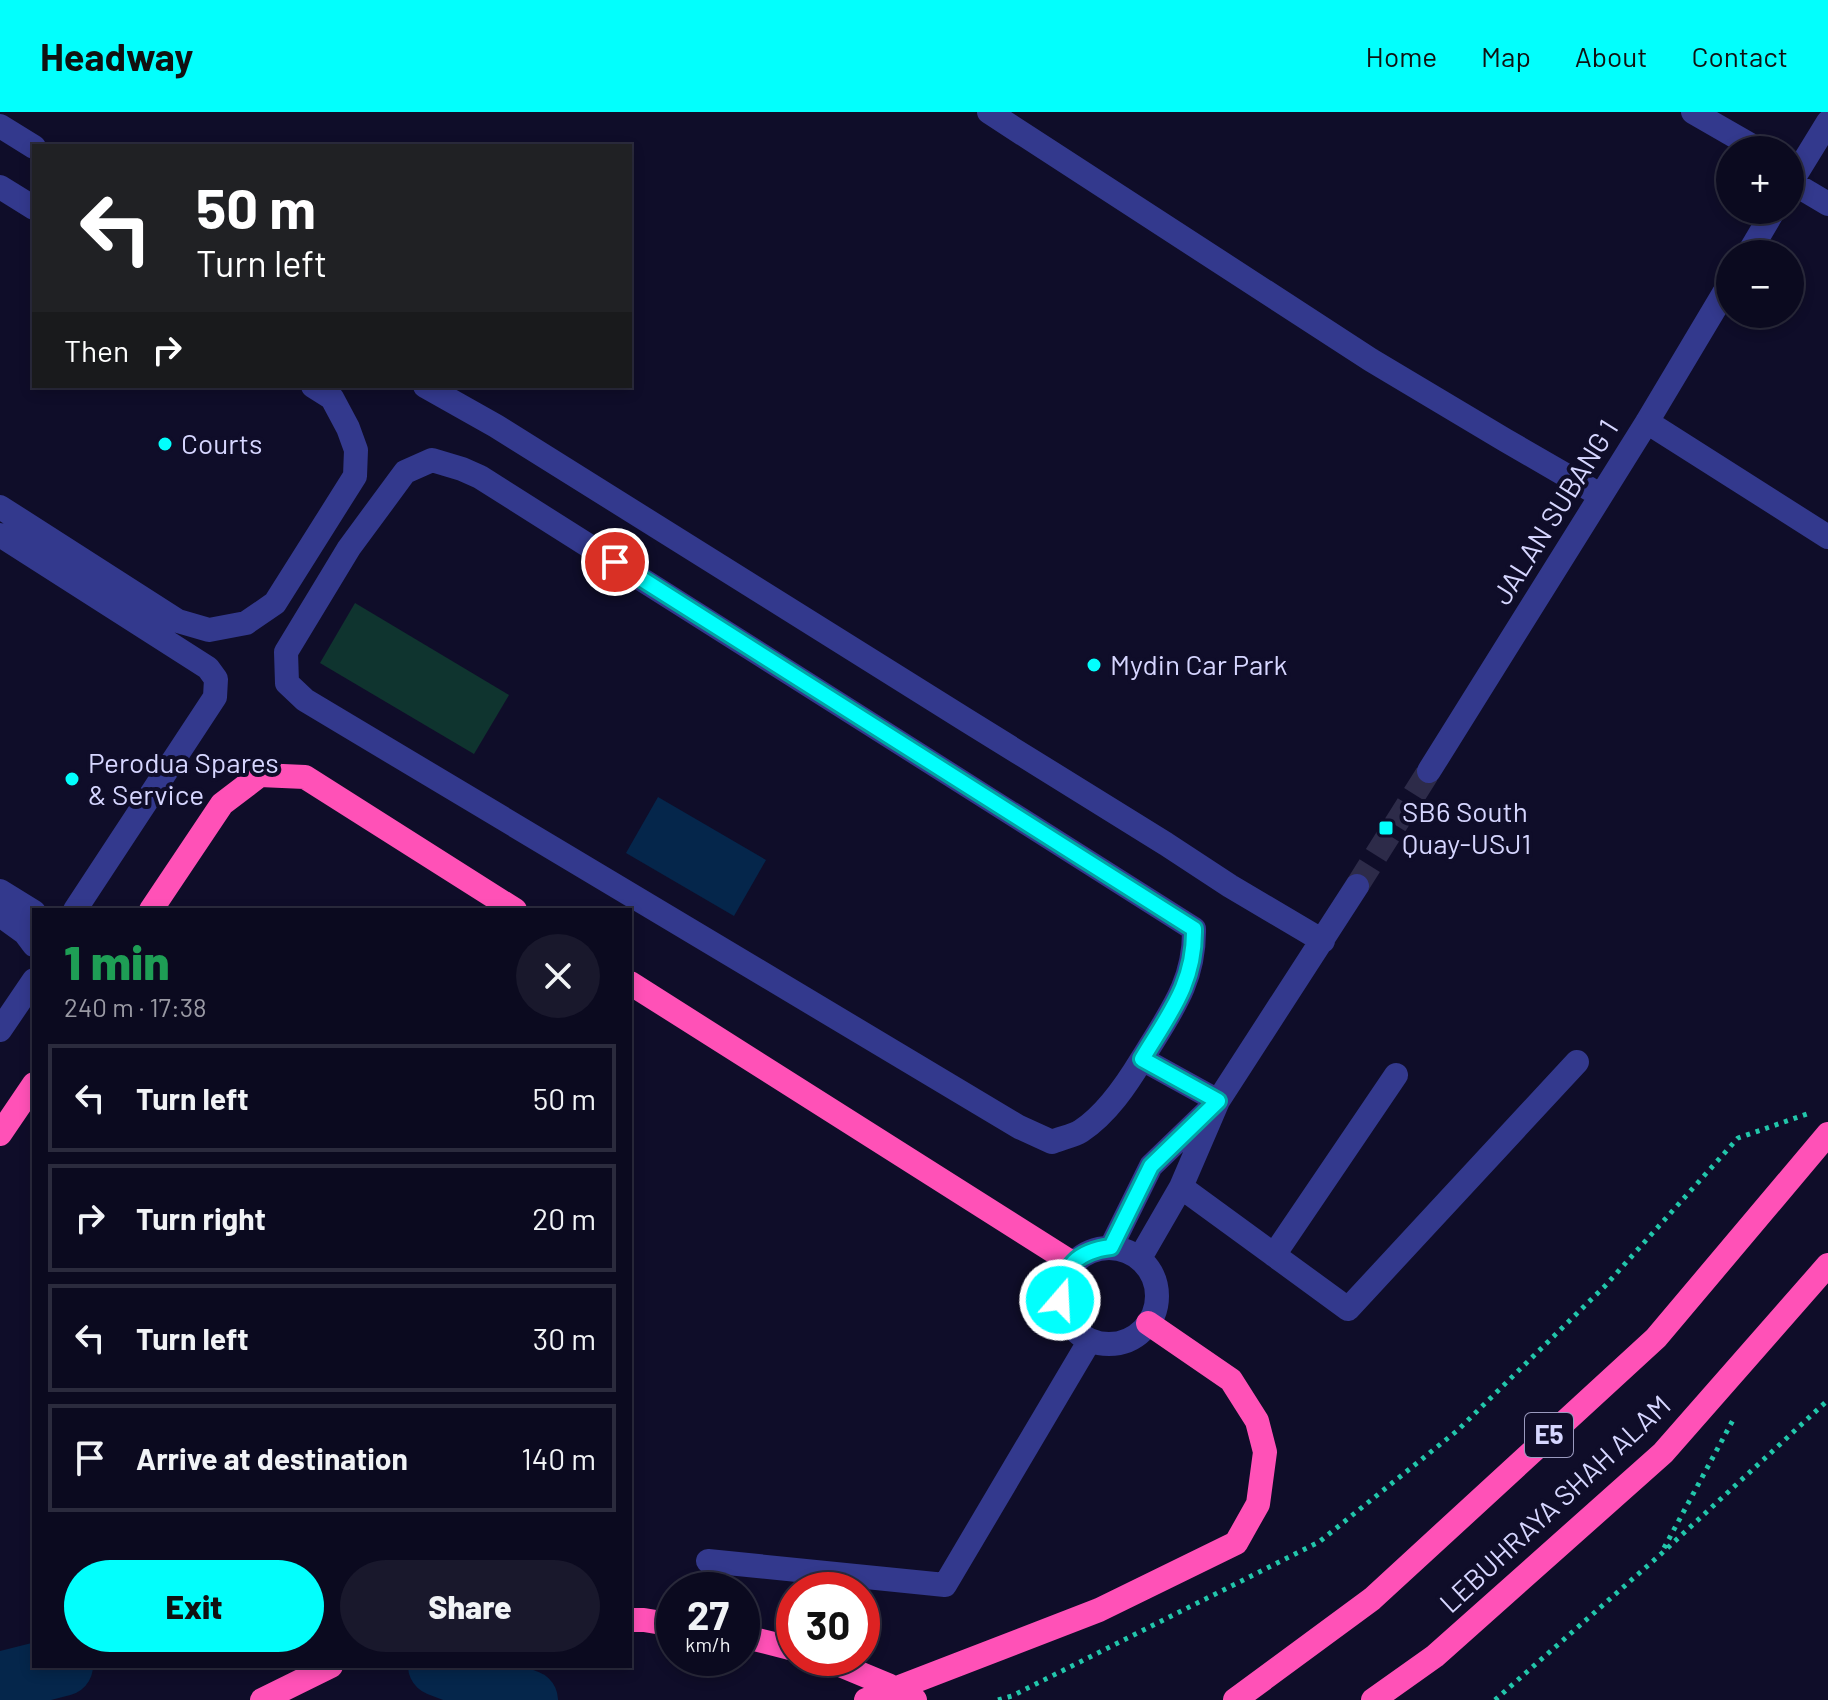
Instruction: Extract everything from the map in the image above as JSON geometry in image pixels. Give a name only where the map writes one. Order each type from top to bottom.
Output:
[{"type":"highway","points":[[152,908],[222,804],[260,775],[305,777],[512,908]]},
{"type":"highway","points":[[632,984],[1072,1263]]},
{"type":"highway","points":[[0,1134],[32,1087]]},
{"type":"highway","name":"LEBUHRAYA SHAH ALAM","points":[[1235,1700],[1372,1599],[1656,1338],[1828,1134]]},
{"type":"highway","name":"LEBUHRAYA SHAH ALAM","points":[[1373,1700],[1435,1656],[1663,1453],[1828,1265]]},
{"type":"highway","points":[[866,1700],[1099,1610],[1236,1543],[1258,1504],[1265,1452],[1257,1421],[1231,1380],[1148,1323]]},
{"type":"highway","points":[[632,1620],[656,1622]]},
{"type":"highway","points":[[262,1700],[327,1668]]},
{"type":"highway","points":[[866,1676],[915,1700]]},
{"type":"street","points":[[989,112],[1371,360],[1600,495]]},
{"type":"street","points":[[1705,115],[1737,136]]},
{"type":"street","points":[[1804,158],[1828,122]]},
{"type":"street","points":[[0,126],[32,146]]},
{"type":"street","points":[[1804,185],[1828,204]]},
{"type":"street","points":[[0,187],[32,207]]},
{"type":"street","name":"JALAN SUBANG 1","points":[[1429,771],[1716,306]]},
{"type":"street","points":[[0,507],[178,621],[209,630],[246,623],[275,603],[355,476],[356,450],[348,428],[332,398],[316,388]]},
{"type":"street","points":[[429,388],[496,426],[1230,886],[1323,941]]},
{"type":"street","points":[[1647,422],[1828,537]]},
{"type":"street","points":[[432,460],[462,469],[1194,929],[1195,951],[1184,988],[1142,1059],[1104,1112],[1081,1131],[1052,1142],[1019,1127],[305,700],[287,683],[286,652],[349,548],[405,472],[432,460]]},
{"type":"street","points":[[0,535],[208,668],[216,679],[215,697],[76,908]]},
{"type":"street","points":[[1140,1258],[1181,1187],[1218,1101],[1357,886]]},
{"type":"street","points":[[0,891],[32,911]]},
{"type":"street","points":[[0,915],[25,933],[32,942]]},
{"type":"street","points":[[0,1030],[32,983]]},
{"type":"street","points":[[1142,1059],[1218,1101]]},
{"type":"street","points":[[1181,1187],[1348,1309],[1577,1062]]},
{"type":"street","points":[[1274,1255],[1396,1075]]},
{"type":"street","points":[[1111,1247],[1151,1166],[1218,1101]]},
{"type":"street","points":[[1111,1247],[1126,1250],[1140,1258],[1155,1282],[1157,1297],[1154,1311],[1139,1333],[1115,1344],[1102,1344],[1078,1334],[1063,1313],[1060,1300],[1065,1274],[1072,1263],[1096,1249],[1111,1247]]},
{"type":"street","points":[[708,1561],[945,1585],[1090,1340]]},
{"type":"path","points":[[998,1700],[1012,1696],[1319,1542],[1470,1419],[1605,1286],[1738,1138],[1813,1112]]},
{"type":"path","points":[[1495,1700],[1661,1554],[1828,1400]]},
{"type":"path","points":[[1661,1554],[1736,1414]]},
{"type":"green space","points":[[355,603],[509,695],[474,754],[320,663]]},
{"type":"water","points":[[658,797],[766,860],[734,916],[626,853]]},
{"type":"waterway","points":[[0,1682],[55,1668]]},
{"type":"waterway","points":[[443,1668],[528,1700]]},
{"type":"tunnel","points":[[1357,886],[1429,771]]},
{"type":"place","name":"Courts","points":[[165,444]]},
{"type":"place","name":"Mydin Car Park","points":[[1094,665]]},
{"type":"place","name":"Perodua Spares & Service","points":[[72,779]]},
{"type":"place","name":"SB6 South Quay-USJ1","points":[[1386,828]]},
{"type":"route","points":[[615,562],[1194,929],[1195,951],[1184,988],[1142,1059],[1218,1101],[1151,1166],[1111,1247],[1096,1249],[1072,1263],[1065,1274],[1060,1300]]}]
